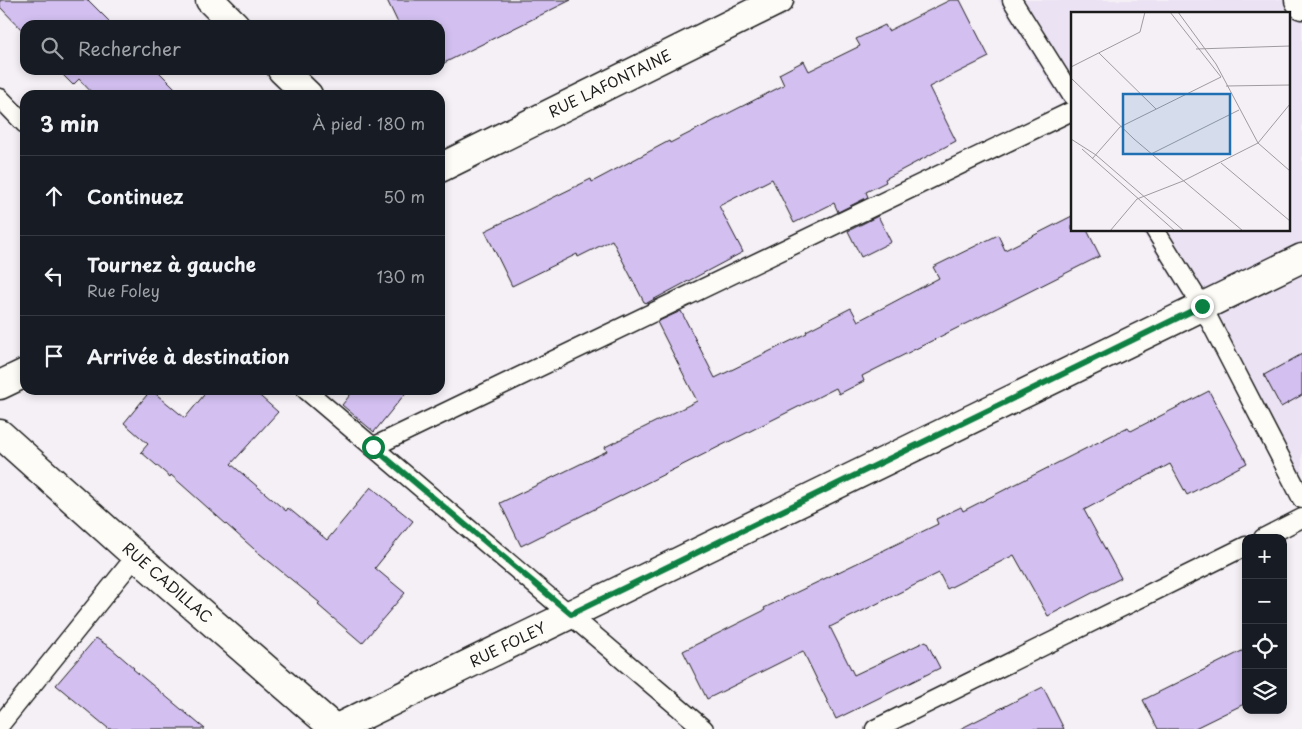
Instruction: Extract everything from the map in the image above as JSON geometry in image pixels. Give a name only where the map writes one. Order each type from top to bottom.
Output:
[{"type":"street","name":"RUE LAFONTAINE","points":[[445,166],[779,0]]},
{"type":"street","points":[[1299,0],[1302,5]]},
{"type":"street","points":[[215,1],[231,20]]},
{"type":"street","points":[[287,75],[303,90]]},
{"type":"street","name":"RUE FOLEY","points":[[335,729],[1302,258]]},
{"type":"street","points":[[0,386],[20,376]]},
{"type":"street","name":"RUE CADILLAC","points":[[0,434],[136,556],[335,729]]},
{"type":"lane","points":[[1012,0],[1071,94]]},
{"type":"lane","points":[[0,98],[20,119]]},
{"type":"lane","points":[[373,447],[1071,110]]},
{"type":"lane","points":[[1156,231],[1202,306],[1302,499]]},
{"type":"lane","points":[[312,395],[704,729]]},
{"type":"lane","points":[[1271,534],[1302,518]]},
{"type":"lane","points":[[875,729],[1242,548]]},
{"type":"lane","points":[[0,725],[136,556]]},
{"type":"shaded area","points":[[998,0],[1302,0],[1302,501],[1205,332],[1142,231],[1290,231],[1290,12],[1071,12],[1071,117]]},
{"type":"building","points":[[0,0],[88,0],[108,20],[20,20],[20,28],[0,7]]},
{"type":"building","points":[[387,0],[571,0],[445,63],[445,20],[397,20]]},
{"type":"building","points":[[950,0],[960,0],[989,57],[929,87],[956,141],[885,179],[886,182],[866,192],[868,197],[838,212],[834,203],[794,223],[772,179],[719,206],[743,252],[647,303],[644,302],[612,240],[578,257],[577,254],[512,286],[485,231],[591,179],[592,182],[669,141],[670,143],[784,85],[779,74],[804,61],[809,71],[860,46],[856,39],[885,25],[888,31]]},
{"type":"building","points":[[63,75],[162,75],[177,90],[89,90],[79,79],[73,85]]},
{"type":"building","points":[[878,216],[891,242],[861,257],[848,231]]},
{"type":"building","points":[[1071,217],[1071,231],[1088,231],[1100,256],[862,376],[864,381],[839,394],[836,388],[521,546],[500,503],[607,451],[605,447],[697,401],[657,322],[681,311],[715,378],[807,333],[806,331],[851,308],[858,321],[939,278],[933,267],[998,235],[1005,250]]},
{"type":"building","points":[[1302,354],[1302,395],[1281,407],[1264,375]]},
{"type":"building","points":[[1209,391],[1247,463],[1187,495],[1170,464],[1084,510],[1121,578],[1048,616],[1014,555],[947,589],[939,573],[830,627],[854,675],[926,641],[940,668],[836,719],[803,651],[707,699],[683,651],[765,610],[764,608],[938,524],[936,519],[961,507],[963,511],[1128,427],[1131,431]]},
{"type":"building","points":[[147,395],[157,395],[185,418],[204,395],[259,395],[278,412],[231,464],[286,511],[288,508],[327,540],[371,487],[413,521],[375,568],[405,593],[362,643],[318,605],[320,603],[254,549],[171,475],[170,477],[141,452],[148,444],[124,423]]},
{"type":"building","points":[[350,395],[404,395],[374,432],[342,405]]},
{"type":"building","points":[[96,638],[111,648],[133,669],[205,729],[109,729],[56,685]]},
{"type":"building","points":[[1242,651],[1242,705],[1193,729],[1158,729],[1143,700]]},
{"type":"building","points":[[1043,687],[1064,729],[960,729]]},
{"type":"route","points":[[373,447],[571,614],[1202,306]]}]
